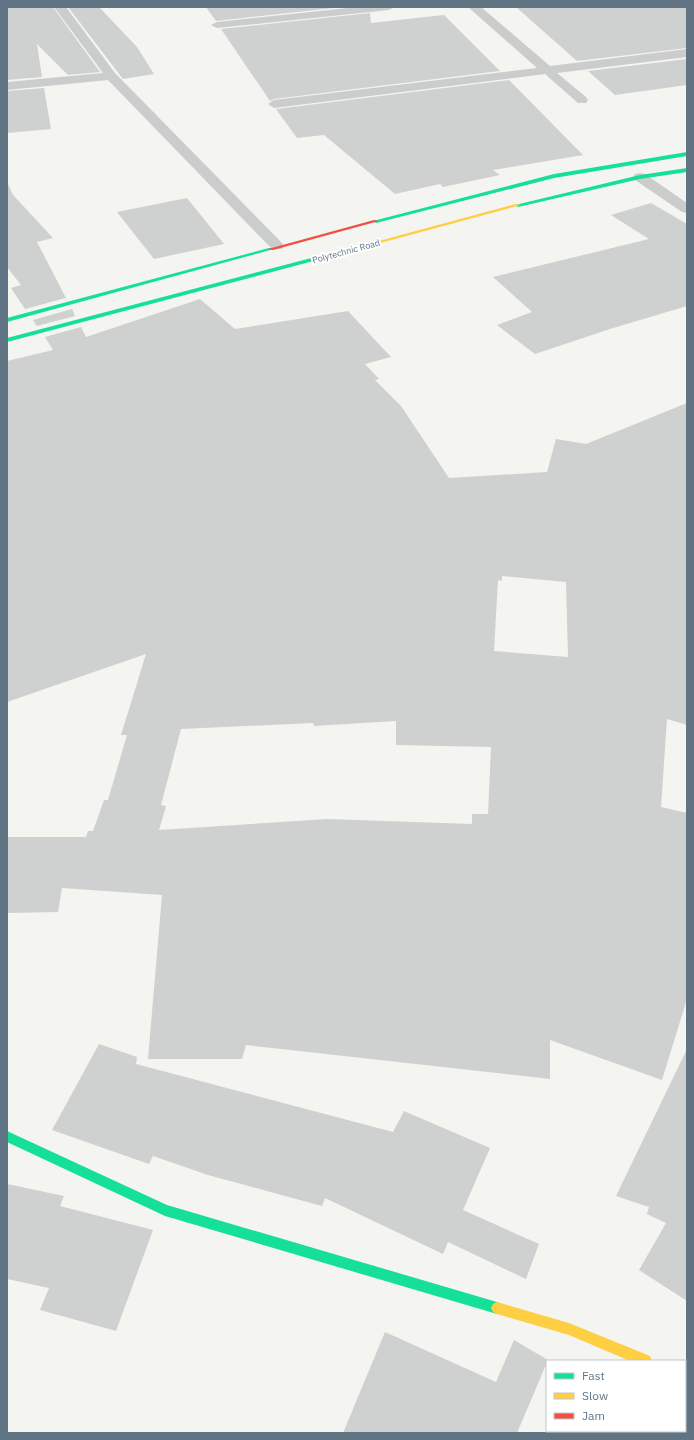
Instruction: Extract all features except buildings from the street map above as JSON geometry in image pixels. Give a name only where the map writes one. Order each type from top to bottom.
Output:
[{"type":"main road","points":[[7,320],[277,246],[474,195],[554,176],[687,154]]},
{"type":"main road","name":"Polytechnic Road","points":[[7,340],[560,194],[640,177],[687,170]]},
{"type":"main road","points":[[313,237],[336,253]]},
{"type":"main road","points":[[7,1136],[165,1210],[569,1329],[643,1360]]},
{"type":"street","points":[[60,7],[111,76],[277,246]]},
{"type":"street","points":[[218,25],[389,7]]},
{"type":"street","points":[[474,7],[582,100]]},
{"type":"street","points":[[274,104],[546,69],[687,53]]},
{"type":"street","points":[[7,86],[111,76]]},
{"type":"street","points":[[640,177],[687,209]]},
{"type":"traffic: fast","points":[[376,221],[554,176],[687,154]]},
{"type":"traffic: fast","points":[[518,205],[640,177],[687,170]]},
{"type":"traffic: fast","points":[[7,320],[271,249]]},
{"type":"traffic: fast","points":[[7,340],[319,258]]},
{"type":"traffic: fast","points":[[7,1136],[165,1210],[497,1308]]},
{"type":"traffic: slow","points":[[319,258],[518,205]]},
{"type":"traffic: slow","points":[[497,1308],[569,1329],[643,1360]]},
{"type":"traffic: jam","points":[[271,249],[376,221]]}]
